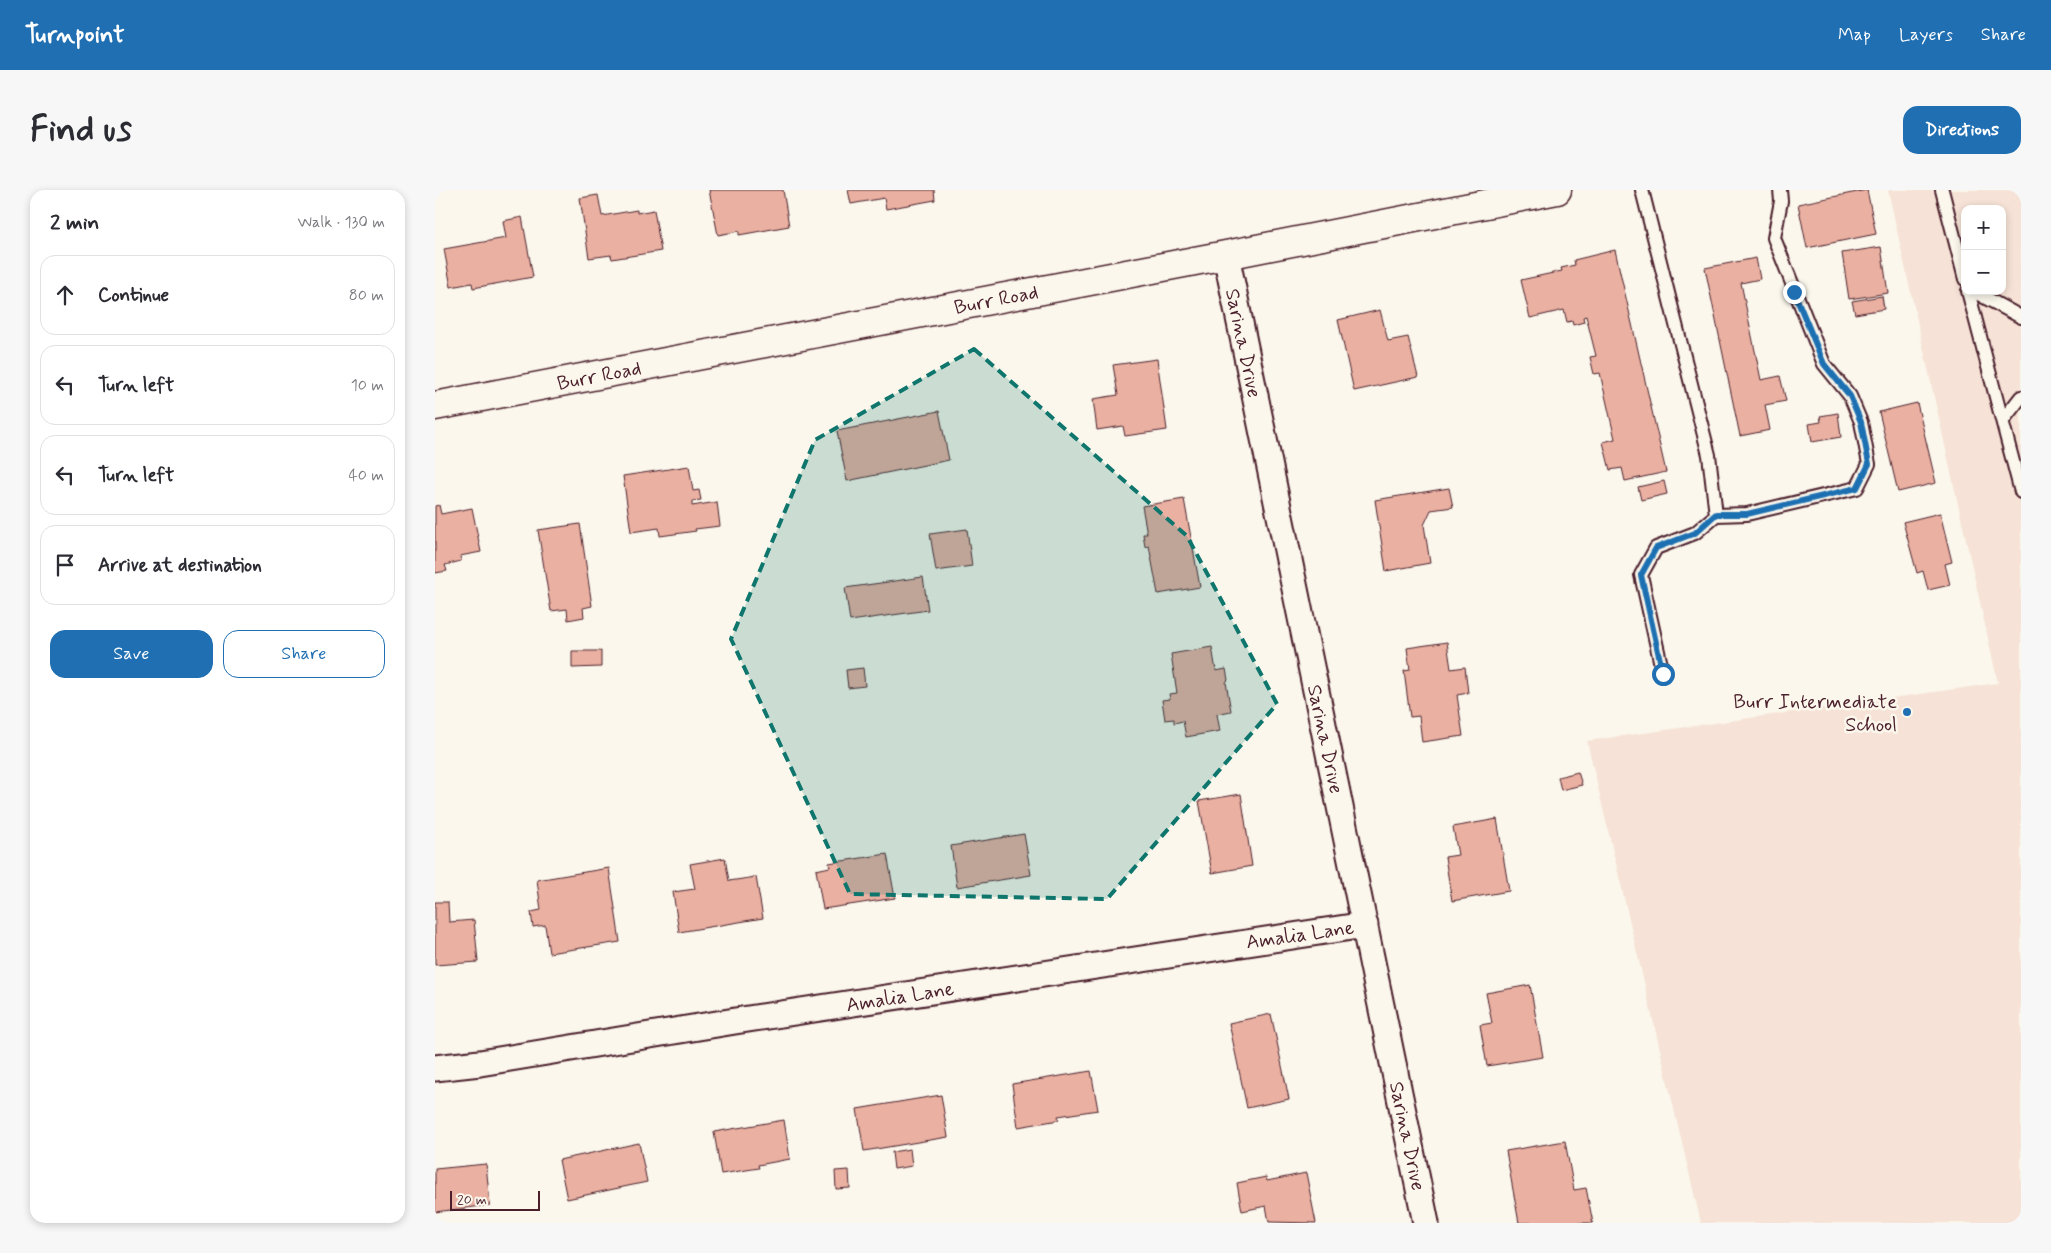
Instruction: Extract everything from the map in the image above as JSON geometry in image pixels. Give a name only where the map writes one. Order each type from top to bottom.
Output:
[{"type":"street","name":"Burr Road","points":[[435,406],[1557,190]]},
{"type":"street","name":"Sarina Drive","points":[[1226,255],[1426,1223]]},
{"type":"street","name":"Amalia Lane","points":[[435,1068],[480,1063],[745,1020],[1365,925]]},
{"type":"lane","points":[[1642,190],[1709,455],[1716,514]]},
{"type":"lane","points":[[1663,674],[1641,575],[1656,548],[1695,533],[1716,514],[1747,514],[1857,488],[1869,464],[1861,422],[1850,396],[1824,364],[1774,238],[1781,201],[1780,190]]},
{"type":"lane","points":[[1942,190],[1961,264]]},
{"type":"lane","points":[[1969,295],[2021,492]]},
{"type":"lane","points":[[1980,295],[2021,317]]},
{"type":"lane","points":[[2003,420],[2021,397]]},
{"type":"highlighted area","points":[[974,349],[1187,536],[1277,704],[1107,899],[850,894],[731,639],[815,440]]},
{"type":"shaded area","name":"Burr Intermediate School","points":[[1888,190],[2021,190],[2021,1223],[1701,1223],[1587,741],[1998,683]]},
{"type":"building","points":[[709,190],[783,190],[789,226],[739,235],[739,231],[718,235]]},
{"type":"building","points":[[848,190],[934,190],[935,200],[886,209],[884,198],[851,204]]},
{"type":"building","points":[[1867,190],[1876,234],[1807,248],[1798,204]]},
{"type":"building","points":[[598,195],[602,216],[637,210],[637,213],[654,210],[661,251],[612,259],[611,255],[589,258],[580,198]]},
{"type":"building","points":[[522,217],[533,277],[473,288],[472,283],[451,287],[444,249],[506,238],[503,221]]},
{"type":"building","points":[[1881,247],[1888,293],[1849,299],[1842,253]]},
{"type":"building","points":[[1615,250],[1666,472],[1625,481],[1622,468],[1610,470],[1603,442],[1615,439],[1600,373],[1594,374],[1590,357],[1596,356],[1586,316],[1583,317],[1584,322],[1573,325],[1572,321],[1567,322],[1564,310],[1530,318],[1521,280],[1562,271],[1561,268],[1575,265],[1574,260]]},
{"type":"building","points":[[1756,258],[1760,279],[1741,283],[1761,380],[1780,376],[1786,401],[1765,405],[1770,430],[1740,436],[1705,268]]},
{"type":"building","points":[[1882,296],[1884,309],[1855,314],[1852,301]]},
{"type":"building","points":[[1380,310],[1388,341],[1408,337],[1418,377],[1354,391],[1338,320]]},
{"type":"building","points":[[1157,359],[1167,430],[1125,436],[1123,426],[1097,430],[1093,399],[1118,395],[1113,365]]},
{"type":"building","points":[[1917,403],[1936,483],[1898,492],[1879,412]]},
{"type":"building","points":[[939,411],[949,460],[847,481],[837,431]]},
{"type":"building","points":[[1838,413],[1841,437],[1812,442],[1809,424],[1821,422],[1820,416]]},
{"type":"building","points":[[689,466],[693,491],[699,490],[701,500],[692,501],[692,506],[717,502],[720,526],[660,536],[659,528],[631,532],[623,476]]},
{"type":"building","points":[[1664,481],[1667,494],[1641,500],[1638,487]]},
{"type":"building","points":[[1449,488],[1453,507],[1431,510],[1424,525],[1430,563],[1386,571],[1375,500]]},
{"type":"building","points":[[1184,499],[1200,587],[1158,594],[1149,546],[1145,547],[1143,534],[1147,534],[1142,506]]},
{"type":"building","points":[[439,505],[441,514],[472,508],[481,552],[460,556],[461,561],[445,565],[447,571],[435,573],[435,506]]},
{"type":"building","points":[[1940,513],[1952,562],[1945,564],[1950,585],[1928,590],[1923,571],[1917,573],[1903,522]]},
{"type":"building","points":[[580,524],[592,606],[583,608],[584,617],[568,620],[567,609],[551,611],[538,530]]},
{"type":"building","points":[[967,529],[972,566],[936,571],[930,534]]},
{"type":"building","points":[[923,577],[928,610],[850,621],[845,588]]},
{"type":"building","points":[[1447,642],[1451,669],[1465,667],[1468,693],[1457,695],[1463,736],[1422,742],[1419,716],[1410,717],[1404,671],[1410,670],[1407,648]]},
{"type":"building","points":[[1212,647],[1216,671],[1226,669],[1228,680],[1226,682],[1231,711],[1217,714],[1220,731],[1186,737],[1183,721],[1174,723],[1174,719],[1165,720],[1162,700],[1170,699],[1169,694],[1177,693],[1171,654]]},
{"type":"building","points":[[572,651],[601,651],[601,667],[572,668]]},
{"type":"building","points":[[863,668],[865,686],[848,688],[846,670]]},
{"type":"building","points":[[1578,772],[1582,785],[1561,790],[1558,777]]},
{"type":"building","points":[[1241,794],[1252,866],[1212,873],[1199,801]]},
{"type":"building","points":[[1497,819],[1509,891],[1452,901],[1445,857],[1458,855],[1453,827]]},
{"type":"building","points":[[1024,834],[1031,875],[957,887],[951,846]]},
{"type":"building","points":[[887,854],[895,898],[823,909],[816,870],[830,867],[829,863]]},
{"type":"building","points":[[725,858],[729,881],[756,877],[763,918],[679,932],[673,892],[695,889],[690,864]]},
{"type":"building","points":[[609,868],[620,942],[549,953],[545,925],[533,927],[531,912],[541,910],[537,880]]},
{"type":"building","points":[[435,902],[448,902],[449,922],[474,920],[478,962],[435,965]]},
{"type":"building","points":[[1530,985],[1543,1057],[1487,1066],[1480,1025],[1492,1023],[1486,993]]},
{"type":"building","points":[[1271,1014],[1289,1099],[1247,1108],[1229,1023]]},
{"type":"building","points":[[1091,1071],[1098,1110],[1058,1116],[1059,1120],[1018,1127],[1012,1084]]},
{"type":"building","points":[[941,1095],[948,1137],[864,1151],[857,1109]]},
{"type":"building","points":[[784,1120],[790,1159],[758,1165],[759,1168],[721,1174],[714,1132]]},
{"type":"building","points":[[1565,1141],[1574,1190],[1586,1188],[1593,1223],[1519,1223],[1506,1151]]},
{"type":"building","points":[[639,1143],[647,1182],[567,1199],[559,1160]]},
{"type":"building","points":[[910,1149],[912,1166],[894,1169],[892,1152]]},
{"type":"building","points":[[486,1164],[490,1205],[435,1212],[435,1169]]},
{"type":"building","points":[[849,1170],[850,1188],[836,1189],[835,1171]]},
{"type":"building","points":[[1306,1173],[1316,1223],[1269,1222],[1266,1206],[1242,1211],[1237,1183],[1266,1177],[1267,1181]]},
{"type":"place","name":"Burr Intermediate School","points":[[1907,712]]},
{"type":"route","points":[[1663,674],[1641,575],[1656,548],[1695,533],[1716,514],[1747,514],[1857,488],[1869,464],[1861,422],[1850,396],[1824,364],[1794,292]]}]
